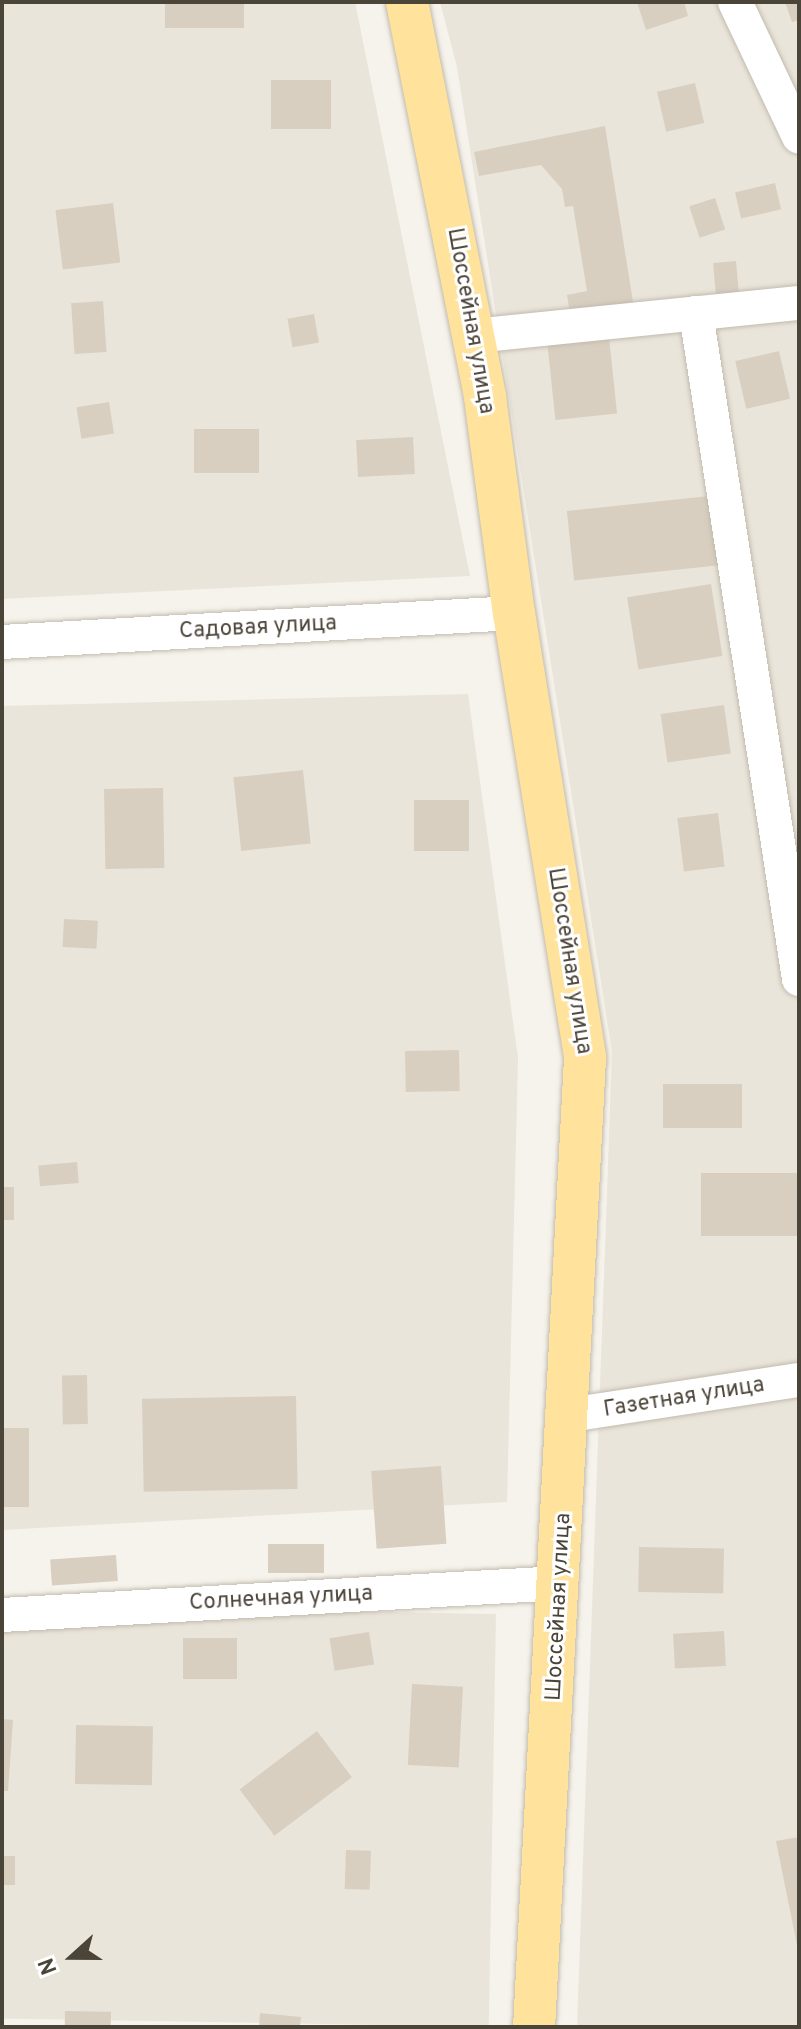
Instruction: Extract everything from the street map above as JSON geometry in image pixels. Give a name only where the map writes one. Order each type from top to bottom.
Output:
[{"type":"main road","name":"Шоссейная улица","points":[[407,2],[473,336],[585,1058],[561,1583],[534,2027]]},
{"type":"street","points":[[735,2],[799,137]]},
{"type":"street","points":[[473,336],[799,303]]},
{"type":"street","points":[[696,313],[799,979]]},
{"type":"street","name":"Садовая улица","points":[[2,642],[514,613]]},
{"type":"street","name":"Газетная улица","points":[[569,1415],[799,1380]]},
{"type":"street","name":"Солнечная улица","points":[[2,1615],[561,1583]]},
{"type":"shaded area","points":[[2,2],[355,2],[470,576],[2,599]]},
{"type":"shaded area","points":[[440,2],[799,2],[799,2027],[577,2027],[612,1052],[457,67]]},
{"type":"shaded area","points":[[468,694],[518,1058],[507,1502],[2,1530],[2,706]]},
{"type":"shaded area","points":[[2,1605],[496,1614],[489,2027],[2,2018]]},
{"type":"building","points":[[165,2],[244,2],[244,28],[165,28]]},
{"type":"building","points":[[637,2],[684,2],[688,16],[646,30]]},
{"type":"building","points":[[785,2],[799,2],[799,20],[792,22]]},
{"type":"building","points":[[271,80],[331,80],[331,129],[271,129]]},
{"type":"building","points":[[695,83],[704,123],[666,132],[657,92]]},
{"type":"building","points":[[605,126],[634,308],[571,319],[567,295],[587,291],[573,206],[565,207],[562,189],[541,165],[479,176],[474,152]]},
{"type":"building","points":[[775,183],[781,209],[741,219],[735,192]]},
{"type":"building","points":[[715,198],[725,229],[700,238],[689,206]]},
{"type":"building","points":[[113,203],[120,263],[63,270],[55,210]]},
{"type":"building","points":[[736,261],[739,295],[716,297],[713,263]]},
{"type":"building","points":[[103,301],[107,352],[75,354],[71,303]]},
{"type":"building","points":[[314,314],[319,343],[292,347],[287,319]]},
{"type":"building","points":[[609,337],[617,414],[555,420],[547,343]]},
{"type":"building","points":[[779,351],[790,399],[746,409],[735,361]]},
{"type":"building","points":[[109,402],[114,434],[81,439],[76,407]]},
{"type":"building","points":[[194,429],[259,429],[259,473],[194,473]]},
{"type":"building","points":[[413,437],[415,474],[358,477],[356,440]]},
{"type":"building","points":[[719,495],[726,565],[574,581],[567,511]]},
{"type":"building","points":[[711,584],[722,656],[638,669],[627,597]]},
{"type":"building","points":[[724,705],[731,754],[667,762],[661,714]]},
{"type":"building","points":[[303,770],[311,844],[241,851],[233,777]]},
{"type":"building","points":[[163,788],[164,868],[105,869],[104,789]]},
{"type":"building","points":[[414,800],[469,800],[469,851],[414,851]]},
{"type":"building","points":[[718,813],[725,867],[684,872],[677,818]]},
{"type":"building","points":[[64,919],[98,921],[96,949],[63,947]]},
{"type":"building","points":[[459,1050],[460,1091],[406,1092],[405,1051]]},
{"type":"building","points":[[663,1084],[742,1084],[742,1128],[663,1128]]},
{"type":"building","points":[[77,1162],[79,1183],[40,1186],[38,1165]]},
{"type":"building","points":[[701,1173],[799,1173],[799,1236],[701,1236]]},
{"type":"building","points":[[2,1187],[14,1187],[14,1220],[2,1220]]},
{"type":"building","points":[[62,1375],[87,1375],[88,1424],[63,1424]]},
{"type":"building","points":[[296,1396],[298,1489],[144,1492],[142,1399]]},
{"type":"building","points":[[2,1428],[29,1428],[29,1507],[2,1507]]},
{"type":"building","points":[[441,1466],[446,1544],[377,1549],[371,1471]]},
{"type":"building","points":[[268,1544],[324,1544],[324,1573],[268,1573]]},
{"type":"building","points":[[639,1547],[724,1548],[723,1593],[638,1592]]},
{"type":"building","points":[[116,1555],[118,1581],[52,1586],[50,1560]]},
{"type":"building","points":[[724,1631],[726,1666],[675,1669],[673,1634]]},
{"type":"building","points":[[369,1632],[374,1665],[335,1671],[329,1638]]},
{"type":"building","points":[[183,1638],[237,1638],[237,1679],[183,1679]]},
{"type":"building","points":[[412,1684],[463,1687],[459,1768],[408,1765]]},
{"type":"building","points":[[2,1719],[13,1720],[8,1791],[2,1791]]},
{"type":"building","points":[[76,1725],[153,1726],[152,1785],[75,1784]]},
{"type":"building","points":[[317,1731],[352,1777],[274,1836],[240,1789]]},
{"type":"building","points":[[799,1837],[799,1950],[798,1950],[776,1841]]},
{"type":"building","points":[[346,1850],[371,1851],[370,1890],[345,1889]]},
{"type":"building","points":[[2,1856],[15,1856],[15,1885],[2,1885]]},
{"type":"building","points":[[65,2011],[111,2012],[111,2027],[65,2027]]},
{"type":"building","points":[[260,2013],[301,2017],[300,2027],[259,2027]]}]
